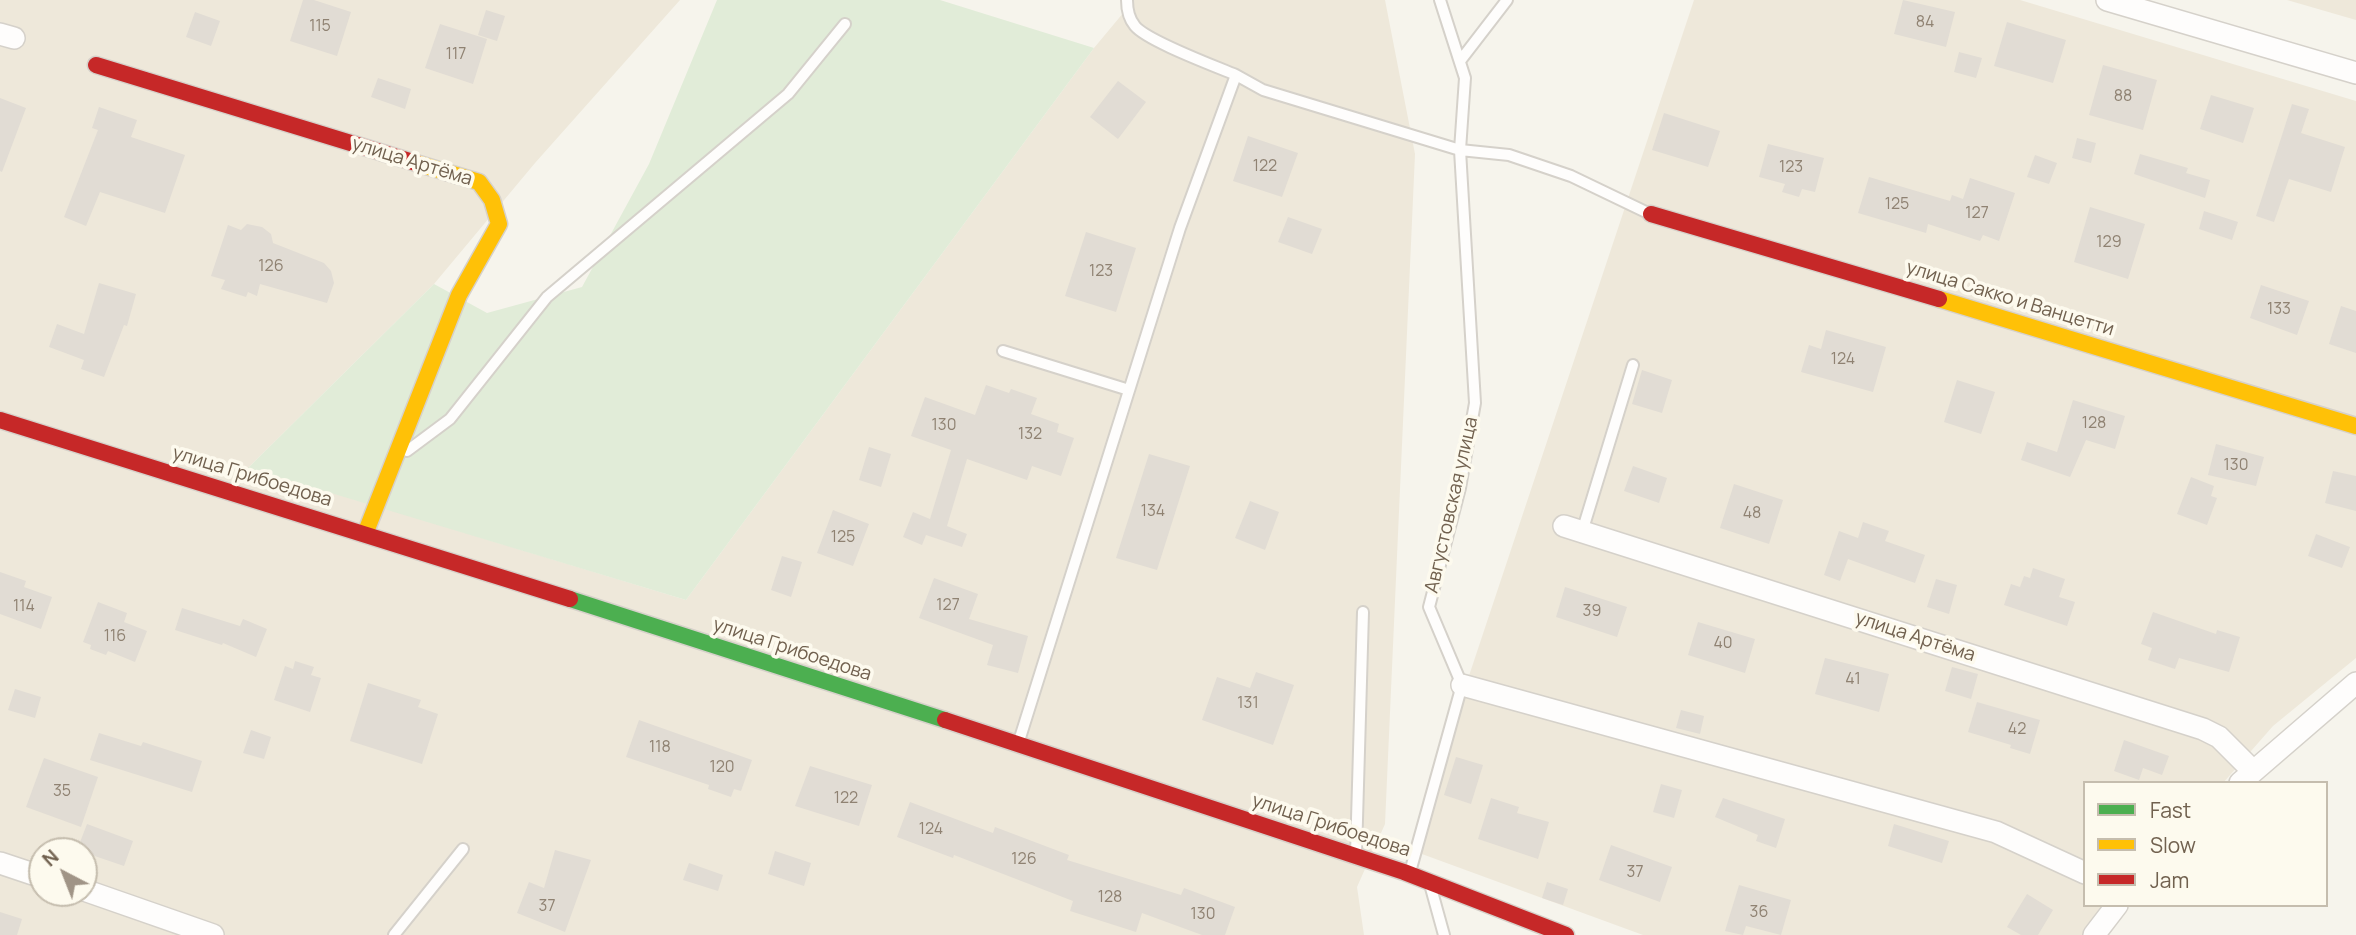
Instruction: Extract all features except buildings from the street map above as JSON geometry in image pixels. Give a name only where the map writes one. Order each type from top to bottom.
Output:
[{"type":"street","points":[[2108,0],[2356,73]]},
{"type":"street","name":"улица Артёма","points":[[96,65],[480,182],[492,200],[499,223],[459,295],[365,534]]},
{"type":"street","name":"улица Сакко и Ванцетти","points":[[1651,214],[2356,426]]},
{"type":"street","name":"улица Грибоедова","points":[[0,420],[1018,744],[1410,874],[1537,930],[1566,935]]},
{"type":"street","name":"улица Артёма","points":[[1573,529],[2203,729],[2219,737],[2246,777]]},
{"type":"street","points":[[2246,777],[2356,683]]},
{"type":"street","points":[[1462,685],[1996,832],[2083,872]]},
{"type":"street","points":[[0,863],[28,872]]},
{"type":"street","points":[[98,895],[213,935]]},
{"type":"street","points":[[2094,935],[2115,907]]},
{"type":"lane","points":[[1127,0],[1127,10],[1135,26],[1149,37],[1236,75],[1263,90],[1460,150],[1509,155],[1571,176],[1651,214]]},
{"type":"lane","name":"Августовская улица","points":[[1440,0],[1465,78],[1460,150],[1475,403],[1461,488],[1429,607],[1462,685]]},
{"type":"lane","points":[[1460,61],[1507,0]]},
{"type":"lane","points":[[396,459],[450,419],[547,297],[788,94],[845,24]]},
{"type":"lane","points":[[1018,744],[1180,228],[1236,75]]},
{"type":"lane","points":[[1003,351],[1129,390]]},
{"type":"lane","points":[[1573,529],[1633,365]]},
{"type":"lane","points":[[1356,856],[1363,612]]},
{"type":"lane","points":[[1410,874],[1462,685]]},
{"type":"lane","points":[[394,935],[463,849]]},
{"type":"lane","points":[[1429,882],[1444,935]]},
{"type":"shaded area","points":[[0,0],[680,0],[535,163],[434,284],[249,467],[686,600],[1094,48],[1134,0],[1385,0],[1415,154],[1385,824],[1357,887],[1364,935],[0,935]]},
{"type":"shaded area","points":[[1694,0],[2020,0],[2356,101],[2356,658],[2273,726],[2225,781],[2083,781],[2083,907],[2113,907],[2089,935],[1643,935],[1411,850]]},
{"type":"shaded area","points":[[2287,0],[2356,0],[2356,20]]},
{"type":"green space","points":[[717,0],[940,0],[1094,48],[686,600],[248,468],[434,284],[487,313],[582,287],[649,164]]},
{"type":"traffic: fast","points":[[570,599],[945,720]]},
{"type":"traffic: slow","points":[[365,534],[459,295],[499,224],[492,200],[479,182],[416,163]]},
{"type":"traffic: slow","points":[[1939,299],[2356,426]]},
{"type":"traffic: jam","points":[[96,65],[416,163]]},
{"type":"traffic: jam","points":[[1651,214],[1939,299]]},
{"type":"traffic: jam","points":[[0,420],[570,599]]},
{"type":"traffic: jam","points":[[945,720],[1404,872],[1566,935]]}]
